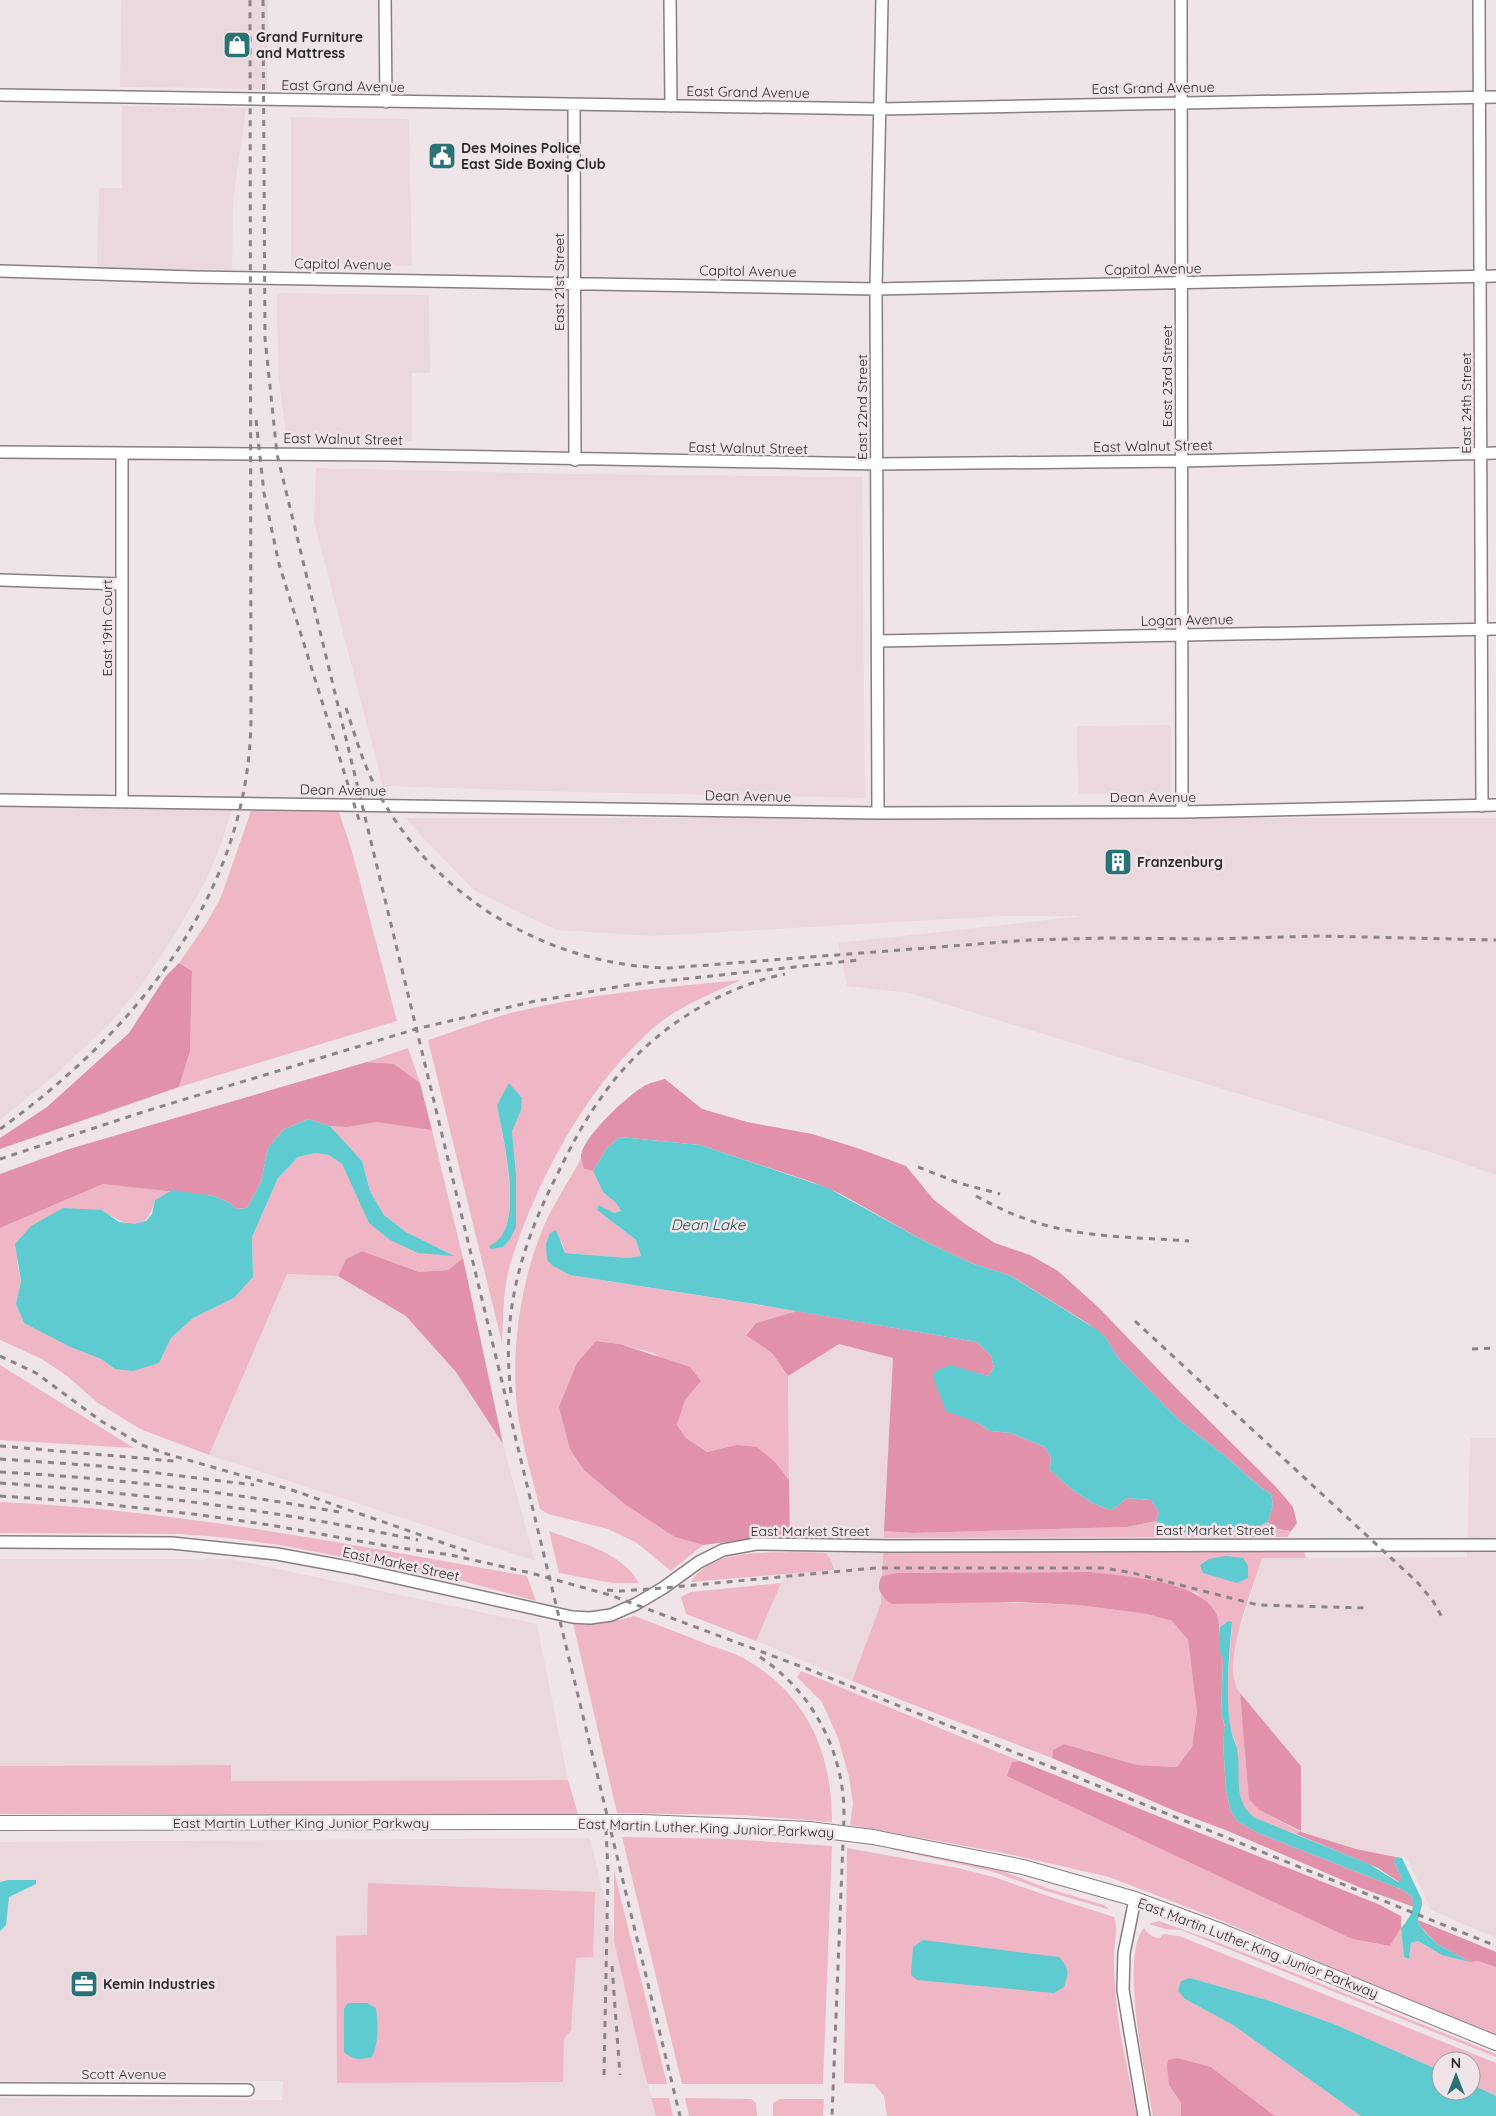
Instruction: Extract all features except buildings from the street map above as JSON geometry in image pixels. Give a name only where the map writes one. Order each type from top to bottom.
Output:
[{"type":"main road","name":"East Martin Luther King Junior Parkway","points":[[0,1823],[642,1822],[809,1829],[873,1837],[1023,1867],[1134,1899],[1219,1930],[1496,2043]]},
{"type":"street","points":[[384,0],[386,102]]},
{"type":"street","points":[[670,0],[671,106]]},
{"type":"street","name":"East 22nd Street","points":[[878,813],[879,641],[876,289],[882,0]]},
{"type":"street","name":"East 23rd Street","points":[[1181,0],[1182,812]]},
{"type":"street","name":"East 24th Street","points":[[1479,0],[1482,806]]},
{"type":"street","name":"East Grand Avenue","points":[[0,95],[881,109],[1496,97]]},
{"type":"street","name":"East 21st Street","points":[[574,105],[575,460]]},
{"type":"street","name":"Capitol Avenue","points":[[0,271],[876,289],[1496,276]]},
{"type":"street","name":"East Walnut Street","points":[[0,452],[388,455],[575,460],[878,464],[1496,454]]},
{"type":"street","name":"East 19th Court","points":[[122,454],[122,802]]},
{"type":"street","points":[[0,580],[121,584]]},
{"type":"street","name":"Logan Avenue","points":[[879,641],[1496,629]]},
{"type":"street","name":"Dean Avenue","points":[[0,800],[878,813],[1182,812],[1496,805]]},
{"type":"street","name":"East Market Street","points":[[0,1542],[172,1543],[277,1554],[353,1568],[572,1617],[590,1618],[610,1615],[636,1604],[663,1588],[699,1562],[723,1550],[756,1544],[889,1546],[1496,1545]]},
{"type":"street","points":[[1134,1899],[1124,1953],[1123,1990],[1144,2116]]},
{"type":"street","name":"Scott Avenue","points":[[0,2089],[248,2090]]},
{"type":"shaded area","points":[[121,0],[268,0],[267,89],[120,87]]},
{"type":"shaded area","points":[[122,106],[246,108],[233,201],[232,270],[97,268],[99,188],[122,188]]},
{"type":"shaded area","points":[[291,117],[409,119],[412,266],[291,265]]},
{"type":"shaded area","points":[[277,293],[429,295],[430,373],[412,373],[412,441],[287,440],[278,373]]},
{"type":"shaded area","points":[[316,468],[572,474],[862,477],[865,798],[383,786],[314,522]]},
{"type":"shaded area","points":[[1171,725],[1171,793],[1078,794],[1077,726]]},
{"type":"shaded area","points":[[0,805],[232,810],[206,881],[172,939],[141,986],[112,1021],[55,1075],[0,1120]]},
{"type":"shaded area","points":[[251,811],[339,812],[351,848],[397,1021],[179,1087],[190,1051],[192,971],[179,963],[206,924],[221,897]]},
{"type":"shaded area","points":[[406,818],[1496,818],[1496,1175],[1439,1155],[909,993],[847,986],[838,943],[1083,916],[1003,916],[653,936],[556,930],[475,891]]},
{"type":"shaded area","points":[[179,963],[192,971],[190,1051],[179,1087],[0,1149],[0,1138],[47,1107],[129,1033],[166,976]]},
{"type":"shaded area","points":[[741,980],[672,1014],[652,1029],[612,1070],[579,1116],[564,1140],[538,1191],[517,1244],[506,1281],[502,1343],[428,1040],[493,1018],[571,1000]],"holes":[[[516,1092],[522,1099],[512,1131],[516,1174],[516,1227],[503,1247],[490,1246],[501,1237],[507,1222],[510,1203],[507,1159],[497,1105]]]},
{"type":"shaded area","points":[[408,1048],[420,1083],[394,1064],[367,1062]]},
{"type":"shaded area","points":[[367,1062],[394,1064],[420,1083],[432,1130],[376,1122],[347,1127],[330,1126],[308,1119],[283,1130],[268,1148],[261,1182],[247,1208],[237,1209],[228,1202],[214,1196],[103,1184],[0,1228],[0,1174],[69,1149]]},
{"type":"shaded area","points":[[665,1079],[702,1109],[747,1122],[812,1134],[906,1166],[933,1199],[965,1224],[995,1243],[1030,1255],[1058,1271],[1098,1307],[1276,1487],[1293,1507],[1297,1523],[1291,1531],[1277,1529],[1268,1522],[1273,1504],[1271,1494],[1180,1421],[1118,1358],[1106,1338],[1087,1323],[1011,1276],[971,1263],[924,1241],[841,1194],[812,1182],[700,1145],[620,1137],[607,1148],[593,1171],[584,1169],[581,1157],[583,1149],[597,1128],[629,1097],[648,1084]]},
{"type":"shaded area","points":[[376,1121],[432,1130],[463,1258],[448,1270],[419,1272],[362,1251],[346,1259],[338,1276],[287,1274],[209,1455],[140,1429],[98,1403],[67,1376],[42,1359],[0,1340],[0,1228],[103,1184],[172,1190],[155,1200],[151,1211],[141,1223],[127,1223],[102,1210],[17,1261],[21,1281],[16,1304],[24,1323],[70,1347],[101,1359],[115,1369],[159,1363],[171,1338],[193,1318],[234,1298],[253,1277],[252,1237],[278,1178],[298,1157],[315,1153],[329,1155],[342,1164],[369,1222],[452,1256],[406,1232],[384,1215],[370,1191],[362,1161],[330,1126],[347,1127]]},
{"type":"shaded area","points":[[581,1158],[584,1169],[593,1171],[603,1192],[616,1203],[621,1211],[614,1213],[598,1206],[597,1210],[636,1240],[641,1256],[628,1258],[565,1253],[561,1240],[553,1266],[570,1275],[797,1311],[756,1323],[746,1334],[772,1353],[788,1376],[789,1480],[776,1463],[736,1445],[707,1452],[686,1438],[677,1425],[685,1400],[701,1381],[653,1353],[620,1344],[596,1341],[675,1537],[703,1545],[671,1571],[637,1543],[608,1529],[548,1514],[540,1509],[524,1446],[515,1386],[519,1317],[523,1294],[528,1271],[543,1228],[551,1210]]},
{"type":"shaded area","points":[[362,1251],[419,1272],[448,1270],[463,1258],[503,1444],[456,1372],[406,1316],[338,1276],[346,1259]]},
{"type":"shaded area","points":[[287,1274],[338,1276],[406,1315],[456,1372],[503,1444],[535,1561],[209,1455]]},
{"type":"shaded area","points":[[797,1311],[977,1342],[991,1356],[994,1368],[988,1376],[950,1366],[964,1417],[990,1431],[1011,1433],[1045,1447],[1051,1458],[1050,1470],[1071,1488],[1103,1508],[1112,1510],[1127,1498],[1151,1500],[1159,1512],[1156,1521],[1127,1527],[913,1533],[884,1531],[893,1358],[839,1344],[788,1376],[772,1353],[746,1335],[756,1323]]},
{"type":"shaded area","points":[[596,1341],[620,1344],[690,1367],[701,1381],[685,1400],[677,1425],[686,1438],[707,1452],[736,1445],[757,1447],[776,1463],[789,1480],[790,1534],[703,1545],[675,1537],[626,1505],[584,1470],[570,1449],[559,1407],[577,1363]]},
{"type":"shaded area","points":[[839,1344],[893,1358],[881,1603],[852,1681],[756,1641],[791,1559],[788,1376]]},
{"type":"shaded area","points":[[0,1365],[134,1448],[0,1440]]},
{"type":"shaded area","points":[[1470,1438],[1496,1438],[1496,1938],[1431,1910],[1407,1858],[1356,1849],[1301,1832],[1303,1768],[1234,1686],[1233,1651],[1262,1558],[1467,1557]]},
{"type":"shaded area","points":[[0,1502],[67,1506],[265,1530],[527,1576],[536,1601],[452,1578],[280,1545],[220,1537],[179,1534],[0,1533]]},
{"type":"shaded area","points":[[1156,1521],[1164,1526],[1255,1528],[1268,1522],[1277,1529],[1291,1531],[1288,1537],[884,1538],[884,1531],[913,1533],[1127,1527]]},
{"type":"shaded area","points":[[549,1531],[611,1556],[632,1572],[639,1583],[612,1583],[559,1573]]},
{"type":"shaded area","points":[[1114,1549],[1304,1550],[1306,1558],[1262,1558],[1240,1627],[1233,1665],[1235,1681],[1240,1693],[1246,1755],[1259,1810],[1301,1832],[1296,1834],[1260,1821],[1244,1809],[1239,1795],[1238,1755],[1231,1730],[1228,1705],[1232,1623],[1225,1623],[1220,1627],[1215,1610],[1197,1593],[1148,1580],[1091,1572],[897,1573],[882,1576],[883,1552]]},
{"type":"shaded area","points":[[791,1552],[826,1553],[831,1560],[834,1570],[691,1582],[699,1572],[710,1564],[736,1555]]},
{"type":"shaded area","points":[[0,1559],[231,1559],[537,1624],[568,1780],[231,1781],[231,1765],[0,1766]]},
{"type":"shaded area","points":[[1091,1572],[1140,1578],[1177,1587],[1193,1593],[1206,1601],[1215,1611],[1219,1623],[1220,1648],[1223,1660],[1221,1713],[1225,1727],[1223,1741],[1226,1790],[1230,1809],[1237,1821],[1258,1833],[1403,1890],[1412,1897],[1414,1907],[1361,1888],[1052,1758],[1053,1750],[1064,1744],[1137,1765],[1177,1767],[1192,1747],[1197,1712],[1188,1640],[1172,1621],[1147,1614],[1078,1605],[1015,1602],[892,1604],[882,1595],[879,1588],[882,1576],[896,1573]]},
{"type":"shaded area","points":[[781,1583],[756,1641],[686,1614],[681,1597],[690,1592]]},
{"type":"shaded area","points":[[881,1594],[884,1598],[1078,1605],[1147,1614],[1172,1621],[1188,1640],[1197,1712],[1192,1747],[1177,1767],[1137,1765],[1064,1744],[1053,1750],[1052,1758],[852,1681],[881,1603]]},
{"type":"shaded area","points":[[634,1616],[741,1657],[767,1673],[785,1690],[800,1708],[812,1728],[821,1749],[831,1796],[832,1822],[742,1815],[617,1813],[573,1623],[596,1623]]},
{"type":"shaded area","points":[[801,1671],[1020,1761],[1012,1762],[1210,1871],[1352,1939],[1390,1946],[1401,1928],[1404,1957],[1409,1959],[1411,1943],[1418,1941],[1429,1948],[1470,1962],[1478,1961],[1496,1967],[1496,2037],[1220,1920],[1109,1877],[1004,1853],[850,1825],[853,1803],[849,1777],[838,1738],[822,1702],[797,1677]]},
{"type":"shaded area","points":[[1240,1693],[1301,1766],[1301,1831],[1259,1810],[1249,1799]]},
{"type":"shaded area","points":[[1020,1761],[1378,1904],[1401,1916],[1401,1928],[1390,1946],[1352,1939],[1007,1776],[1012,1762]]},
{"type":"shaded area","points":[[231,1765],[231,1781],[568,1780],[578,1814],[0,1814],[0,1766]]},
{"type":"shaded area","points":[[1301,1831],[1356,1849],[1396,1857],[1394,1862],[1402,1879],[1399,1882],[1378,1868],[1296,1834]]},
{"type":"shaded area","points":[[622,1837],[731,1839],[832,1846],[823,2084],[682,2084]]},
{"type":"shaded area","name":"Kemin Industries","points":[[590,1838],[656,2116],[0,2116],[0,2098],[282,2100],[283,2081],[0,2081],[0,1842]]},
{"type":"shaded area","points":[[847,1848],[958,1868],[997,1878],[1114,1917],[1116,1929],[1114,1978],[1116,2002],[1137,2116],[887,2116],[884,2096],[874,2084],[844,2083]]},
{"type":"shaded area","points":[[890,1848],[992,1867],[1047,1888],[1104,1905],[1110,1910],[1046,1891],[991,1871]]},
{"type":"shaded area","points":[[614,1871],[667,2084],[648,2084],[645,2075],[614,1941]]},
{"type":"shaded area","points":[[368,1883],[595,1892],[593,1957],[576,1958],[571,2030],[564,2039],[563,2082],[337,2083],[336,1936],[367,1935]]},
{"type":"shaded area","points":[[1418,1920],[1496,1952],[1496,1967],[1478,1961],[1470,1962],[1437,1944],[1420,1926]]},
{"type":"shaded area","points":[[1159,1921],[1212,1940],[1496,2054],[1496,2057],[1181,1930],[1165,1929],[1149,1924]]},
{"type":"shaded area","points":[[1144,1928],[1155,1937],[1160,1938],[1163,1934],[1179,1936],[1466,2051],[1431,2051],[1431,2067],[1334,2024],[1267,2000],[1190,1978],[1185,1999],[1233,2025],[1361,2116],[1275,2116],[1211,2067],[1169,2085],[1181,2103],[1181,2116],[1153,2116],[1136,2018],[1134,1964],[1137,1943]]},
{"type":"shaded area","points":[[1481,2057],[1496,2063],[1496,2096],[1481,2089]]},
{"type":"shaded area","points":[[1177,2058],[1211,2067],[1275,2116],[1181,2116],[1181,2103],[1169,2085],[1167,2066],[1168,2060]]},
{"type":"shaded area","points":[[651,2098],[669,2098],[673,2116],[656,2116]]},
{"type":"shaded area","points":[[685,2098],[751,2099],[756,2103],[757,2116],[689,2116]]},
{"type":"shaded area","points":[[780,2099],[824,2099],[823,2116],[773,2116],[773,2103]]},
{"type":"water","points":[[509,1083],[522,1098],[521,1110],[512,1131],[516,1174],[516,1227],[510,1239],[503,1247],[491,1249],[489,1246],[501,1237],[507,1222],[510,1203],[507,1159],[497,1105]]},
{"type":"water","points":[[308,1119],[330,1126],[362,1161],[370,1191],[384,1215],[406,1232],[454,1256],[418,1253],[390,1240],[369,1223],[342,1164],[329,1155],[315,1153],[298,1157],[278,1178],[252,1237],[253,1277],[234,1298],[193,1318],[171,1338],[159,1363],[133,1371],[115,1369],[101,1359],[70,1347],[24,1323],[16,1304],[21,1281],[15,1244],[31,1226],[63,1208],[102,1210],[119,1222],[135,1224],[146,1221],[152,1214],[155,1200],[172,1190],[214,1196],[228,1202],[237,1209],[247,1208],[261,1182],[268,1148],[283,1130]]},
{"type":"water","name":"Dean Lake","points":[[620,1137],[700,1145],[828,1188],[924,1241],[971,1263],[1011,1276],[1099,1331],[1106,1338],[1118,1358],[1180,1421],[1271,1494],[1273,1504],[1268,1522],[1255,1528],[1179,1533],[1156,1521],[1159,1512],[1151,1500],[1127,1498],[1112,1510],[1095,1504],[1071,1488],[1050,1470],[1051,1458],[1045,1447],[1011,1433],[990,1431],[978,1423],[946,1411],[933,1378],[935,1371],[950,1365],[988,1376],[994,1368],[991,1356],[977,1342],[570,1275],[553,1266],[547,1260],[546,1244],[550,1233],[556,1230],[565,1253],[628,1258],[641,1256],[636,1240],[597,1210],[598,1205],[614,1213],[621,1211],[616,1203],[603,1192],[593,1171],[607,1148]]},
{"type":"water","points":[[1226,1556],[1243,1558],[1248,1566],[1248,1578],[1237,1583],[1203,1573],[1200,1565],[1209,1559]]},
{"type":"water","points":[[1228,1621],[1232,1622],[1228,1676],[1229,1718],[1231,1732],[1237,1748],[1240,1795],[1248,1811],[1255,1818],[1369,1864],[1398,1882],[1402,1879],[1394,1862],[1396,1857],[1402,1858],[1422,1900],[1418,1920],[1420,1926],[1437,1944],[1470,1962],[1442,1955],[1418,1941],[1411,1943],[1409,1959],[1404,1957],[1401,1928],[1411,1914],[1413,1906],[1412,1897],[1403,1890],[1258,1833],[1237,1821],[1230,1809],[1226,1790],[1223,1741],[1225,1726],[1221,1713],[1223,1660],[1219,1639],[1220,1627]]},
{"type":"water","points":[[8,1880],[36,1880],[36,1884],[9,1897],[6,1925],[0,1931],[0,1882]]},
{"type":"water","points":[[923,1940],[1059,1957],[1066,1967],[1066,1982],[1064,1987],[1054,1993],[917,1980],[911,1975],[913,1947]]},
{"type":"water","points":[[1190,1978],[1267,2000],[1334,2024],[1431,2067],[1431,2101],[1481,2101],[1481,2089],[1496,2096],[1496,2116],[1361,2116],[1233,2025],[1185,1999],[1178,1991],[1181,1981]]},
{"type":"water","points":[[348,2003],[367,2003],[376,2008],[377,2033],[372,2057],[357,2059],[350,2057],[344,2052],[344,2009]]},
{"type":"railway","points":[[0,1129],[50,1090],[96,1048],[139,1002],[176,953],[207,900],[230,843],[245,783],[251,719],[250,0]]},
{"type":"railway","points":[[263,0],[265,338],[277,454],[680,2116]]},
{"type":"railway","points":[[256,420],[264,493],[279,564],[360,823]]},
{"type":"railway","points":[[346,708],[368,771],[395,820],[424,857],[457,889],[494,916],[535,937],[578,954],[623,964],[669,968],[1029,940],[1320,936],[1496,940]]},
{"type":"railway","points":[[0,1159],[146,1111],[416,1029],[531,1002],[628,985],[859,960]]},
{"type":"railway","points":[[511,1393],[509,1336],[512,1308],[524,1255],[544,1203],[572,1145],[603,1095],[639,1053],[660,1034],[683,1018],[707,1003],[733,991],[785,974]]},
{"type":"railway","points":[[918,1167],[959,1183],[1000,1194]]},
{"type":"railway","points":[[976,1196],[1022,1218],[1048,1226],[1088,1234],[1189,1241]]},
{"type":"railway","points":[[1135,1321],[1417,1582],[1433,1601],[1444,1621]]},
{"type":"railway","points":[[1472,1349],[1496,1348]]},
{"type":"railway","points":[[0,1356],[36,1373],[101,1421],[142,1445],[292,1490],[472,1553]]},
{"type":"railway","points":[[0,1446],[174,1461]]},
{"type":"railway","points":[[0,1459],[100,1466],[254,1485]]},
{"type":"railway","points":[[0,1472],[170,1487],[255,1498],[339,1512]]},
{"type":"railway","points":[[0,1483],[210,1504],[314,1520],[418,1540]]},
{"type":"railway","points":[[0,1496],[87,1502],[270,1525],[387,1546],[451,1555],[531,1573],[610,1595],[805,1668],[1496,1946]]},
{"type":"railway","points":[[607,1590],[663,1588],[875,1568],[1104,1568],[1133,1573],[1258,1605],[1368,1608]]},
{"type":"railway","points":[[760,1657],[796,1688],[811,1707],[823,1727],[832,1748],[843,1794],[844,1818],[832,2116]]},
{"type":"railway","points":[[604,2075],[608,1872],[606,1829]]},
{"type":"railway","points":[[612,1966],[620,2075]]},
{"type":"place","name":"Grand Furniture and Mattress","points":[[237,45]]},
{"type":"place","name":"Des Moines Police East Side Boxing Club","points":[[442,156]]},
{"type":"place","name":"Franzenburg","points":[[1118,862]]},
{"type":"place","name":"Kemin Industries","points":[[84,1984]]}]
